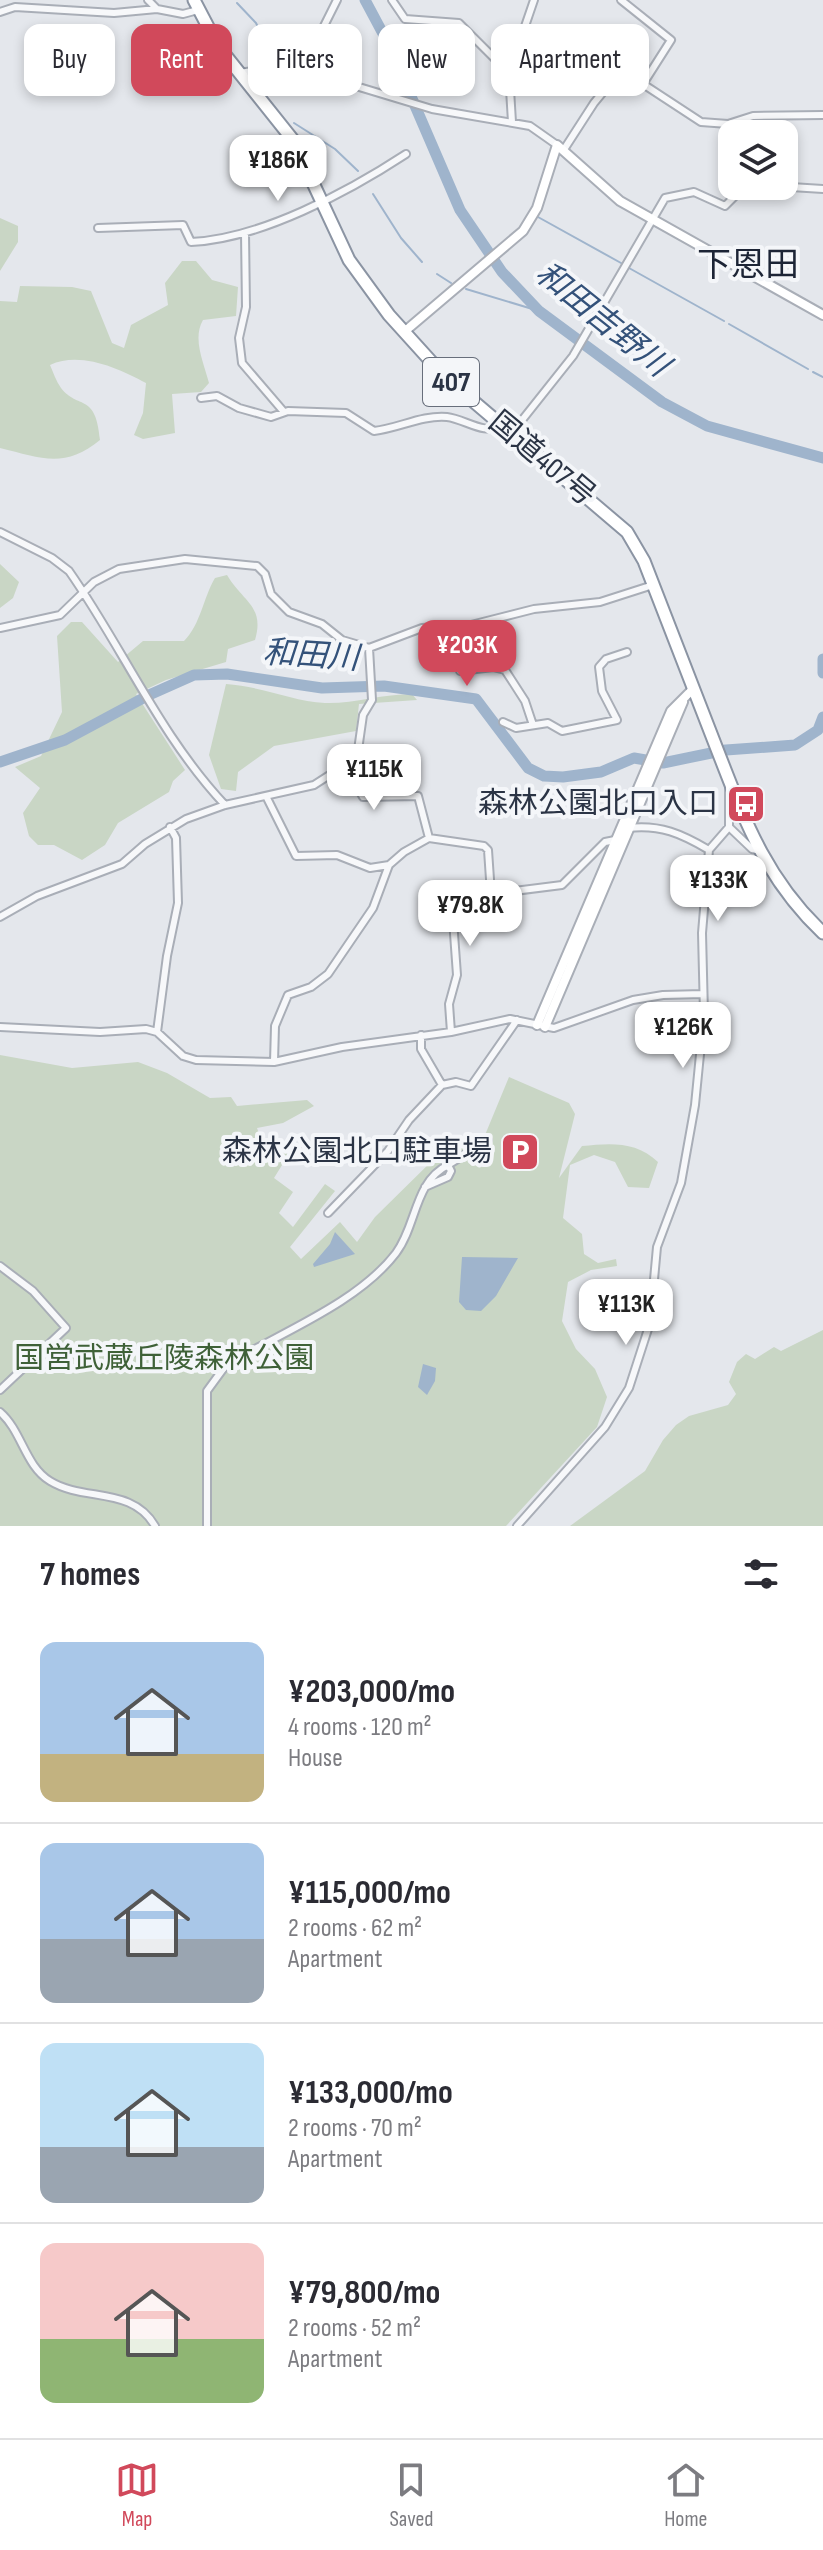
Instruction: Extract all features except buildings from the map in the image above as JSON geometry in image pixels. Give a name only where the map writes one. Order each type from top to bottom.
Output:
[{"type":"highway","name":"国道407号","points":[[196,5],[218,46],[293,140],[349,260],[404,332],[446,378],[627,532],[653,585],[689,693],[761,851],[790,901],[823,933]]},
{"type":"street","points":[[148,0],[157,9]]},
{"type":"street","points":[[325,24],[337,0]]},
{"type":"street","points":[[392,0],[405,19],[462,25],[491,55]]},
{"type":"street","points":[[526,24],[534,0]]},
{"type":"street","points":[[621,0],[671,40],[649,75]]},
{"type":"street","points":[[0,12],[15,7],[114,13],[157,9],[183,14],[196,5]]},
{"type":"street","points":[[239,73],[248,72]]},
{"type":"street","points":[[362,88],[432,109],[512,122],[540,130],[614,197],[823,315]]},
{"type":"street","points":[[649,88],[701,122],[728,124],[753,116],[823,115]]},
{"type":"street","points":[[510,96],[512,122]]},
{"type":"street","points":[[404,332],[503,251],[534,215],[560,148],[600,96]]},
{"type":"street","points":[[98,228],[183,225],[191,242],[225,241],[361,184],[406,154]]},
{"type":"street","points":[[798,187],[823,189]]},
{"type":"street","points":[[511,434],[574,354],[665,198],[674,193],[694,192],[725,206],[731,200]]},
{"type":"street","points":[[245,233],[246,307],[239,354],[242,363],[284,412]]},
{"type":"street","points":[[201,398],[217,396],[239,408],[271,417],[284,412],[346,413],[374,431],[427,417],[457,419],[490,429],[501,425]]},
{"type":"street","points":[[0,532],[52,558],[69,571],[147,701],[196,774],[225,805]]},
{"type":"street","points":[[0,628],[51,620],[83,591],[119,569],[175,560],[218,559],[257,566],[265,574],[271,594],[289,612],[322,624],[342,640],[369,648],[422,628],[471,625],[534,609],[600,602],[653,585]]},
{"type":"street","points":[[471,625],[460,671],[493,667],[505,670],[525,701],[533,725]]},
{"type":"street","points":[[0,917],[37,896],[122,864],[170,827],[225,805],[314,785],[345,765],[358,750],[363,715],[372,700],[369,648]]},
{"type":"street","points":[[503,722],[516,728],[548,723],[562,731],[617,720],[602,691],[599,667],[606,659],[627,652]]},
{"type":"street","points":[[541,1026],[624,827],[689,693]]},
{"type":"street","points":[[345,765],[363,797],[418,796],[429,838]]},
{"type":"street","points":[[730,783],[727,795],[729,827],[752,849],[761,851]]},
{"type":"street","points":[[266,796],[296,856],[337,855],[370,868],[389,865],[419,841],[429,838],[484,846],[488,850],[490,905],[452,906],[457,975],[449,1004],[451,1032]]},
{"type":"street","points":[[624,827],[648,826],[669,830],[709,850]]},
{"type":"street","points":[[157,1032],[178,903],[176,838],[170,827]]},
{"type":"street","points":[[541,1026],[615,840],[624,827]]},
{"type":"street","points":[[517,1526],[605,1427],[629,1388],[650,1323],[657,1247],[681,1183],[692,1128],[704,1014],[702,933],[709,850],[729,827]]},
{"type":"street","points":[[491,894],[562,885],[605,842],[615,840]]},
{"type":"street","points":[[274,1062],[275,1026],[288,995],[311,987],[328,974],[373,908],[389,865]]},
{"type":"street","points":[[0,1027],[157,1032],[183,1056],[196,1060],[274,1062],[451,1032],[488,1021],[517,1020],[541,1026],[571,1025],[633,1000],[663,995],[703,994]]},
{"type":"street","points":[[328,1213],[388,1151],[409,1120],[442,1085],[456,1082],[471,1086],[517,1020]]},
{"type":"street","points":[[421,1035],[421,1049],[442,1085]]},
{"type":"street","points":[[207,1526],[206,1406],[213,1378],[226,1365],[366,1285],[396,1253],[410,1230],[432,1175],[488,1140]]},
{"type":"street","points":[[0,1266],[33,1291],[66,1328],[0,1390]]},
{"type":"street","points":[[1,1411],[19,1434],[33,1465],[50,1481],[120,1498],[147,1513],[155,1526]]},
{"type":"green space","points":[[0,218],[18,226],[18,242],[0,271]]},
{"type":"green space","points":[[182,261],[196,261],[212,280],[238,287],[236,316],[203,320],[199,343],[209,383],[201,392],[172,394],[175,433],[143,439],[134,435],[143,413],[146,383],[99,363],[62,361],[50,365],[56,379],[67,395],[90,408],[95,415],[100,440],[75,455],[52,459],[0,448],[0,301],[17,302],[20,286],[72,287],[91,291],[112,343],[124,348],[131,325],[168,305],[165,283]]},
{"type":"green space","points":[[0,564],[19,582],[13,598],[0,608]]},
{"type":"green space","points":[[227,575],[255,612],[255,640],[228,649],[226,662],[166,680],[136,694],[185,770],[173,781],[169,792],[118,823],[105,845],[82,860],[54,845],[38,845],[29,836],[23,813],[40,788],[15,767],[41,756],[62,712],[57,636],[71,622],[82,622],[118,662],[143,641],[184,641],[194,627],[215,578]]},
{"type":"green space","points":[[226,684],[325,703],[412,694],[417,700],[359,704],[356,731],[274,746],[238,772],[236,791],[221,789],[209,755]]},
{"type":"green space","name":"国営武蔵丘陵森林公園","points":[[0,1055],[72,1068],[138,1062],[167,1073],[210,1098],[231,1097],[237,1106],[307,1100],[314,1106],[283,1123],[257,1128],[264,1148],[276,1141],[288,1143],[287,1157],[274,1178],[293,1192],[279,1213],[293,1227],[325,1184],[335,1191],[290,1247],[301,1259],[340,1222],[357,1242],[375,1217],[439,1154],[485,1135],[509,1077],[569,1103],[575,1114],[559,1178],[582,1146],[613,1144],[632,1147],[658,1162],[649,1188],[628,1187],[615,1162],[594,1155],[570,1165],[563,1218],[582,1234],[584,1254],[598,1263],[616,1259],[617,1266],[591,1270],[568,1282],[562,1321],[576,1349],[595,1369],[607,1397],[597,1427],[506,1526],[0,1526]]},
{"type":"green space","points":[[823,1330],[823,1526],[570,1526],[645,1471],[676,1425],[689,1416],[728,1405],[736,1394],[729,1382],[737,1362],[746,1354],[755,1359],[774,1347],[781,1351]]},
{"type":"water","points":[[335,1232],[355,1254],[314,1267],[313,1264],[330,1244]]},
{"type":"water","points":[[462,1257],[518,1258],[496,1296],[481,1311],[466,1310],[459,1302]]},
{"type":"water","points":[[423,1364],[436,1368],[435,1381],[427,1395],[418,1387]]},
{"type":"waterway","name":"和田吉野川","points":[[365,0],[388,43],[460,210],[502,272],[539,311],[662,402],[707,426],[823,458]]},
{"type":"waterway","points":[[237,3],[256,24]]},
{"type":"waterway","points":[[294,123],[335,149],[358,171]]},
{"type":"waterway","points":[[373,194],[401,238],[422,262]]},
{"type":"waterway","points":[[538,217],[621,263]]},
{"type":"waterway","points":[[629,268],[724,321]]},
{"type":"waterway","points":[[437,274],[451,283]]},
{"type":"waterway","points":[[466,289],[539,311]]},
{"type":"waterway","points":[[729,324],[808,369]]},
{"type":"waterway","points":[[813,372],[823,377]]},
{"type":"waterway","name":"和田川","points":[[823,659],[823,673]]},
{"type":"waterway","name":"和田川","points":[[0,762],[65,740],[194,675],[227,674],[322,688],[384,686],[476,699],[528,768],[544,776],[601,772],[634,758],[663,763],[726,750],[795,745],[818,730],[823,717]]},
{"type":"place","name":"森林公園北口入口","points":[[746,804]]},
{"type":"place","name":"森林公園北口駐車場","points":[[520,1152]]},
{"type":"district","name":"下恩田","points":[[748,265]]}]
